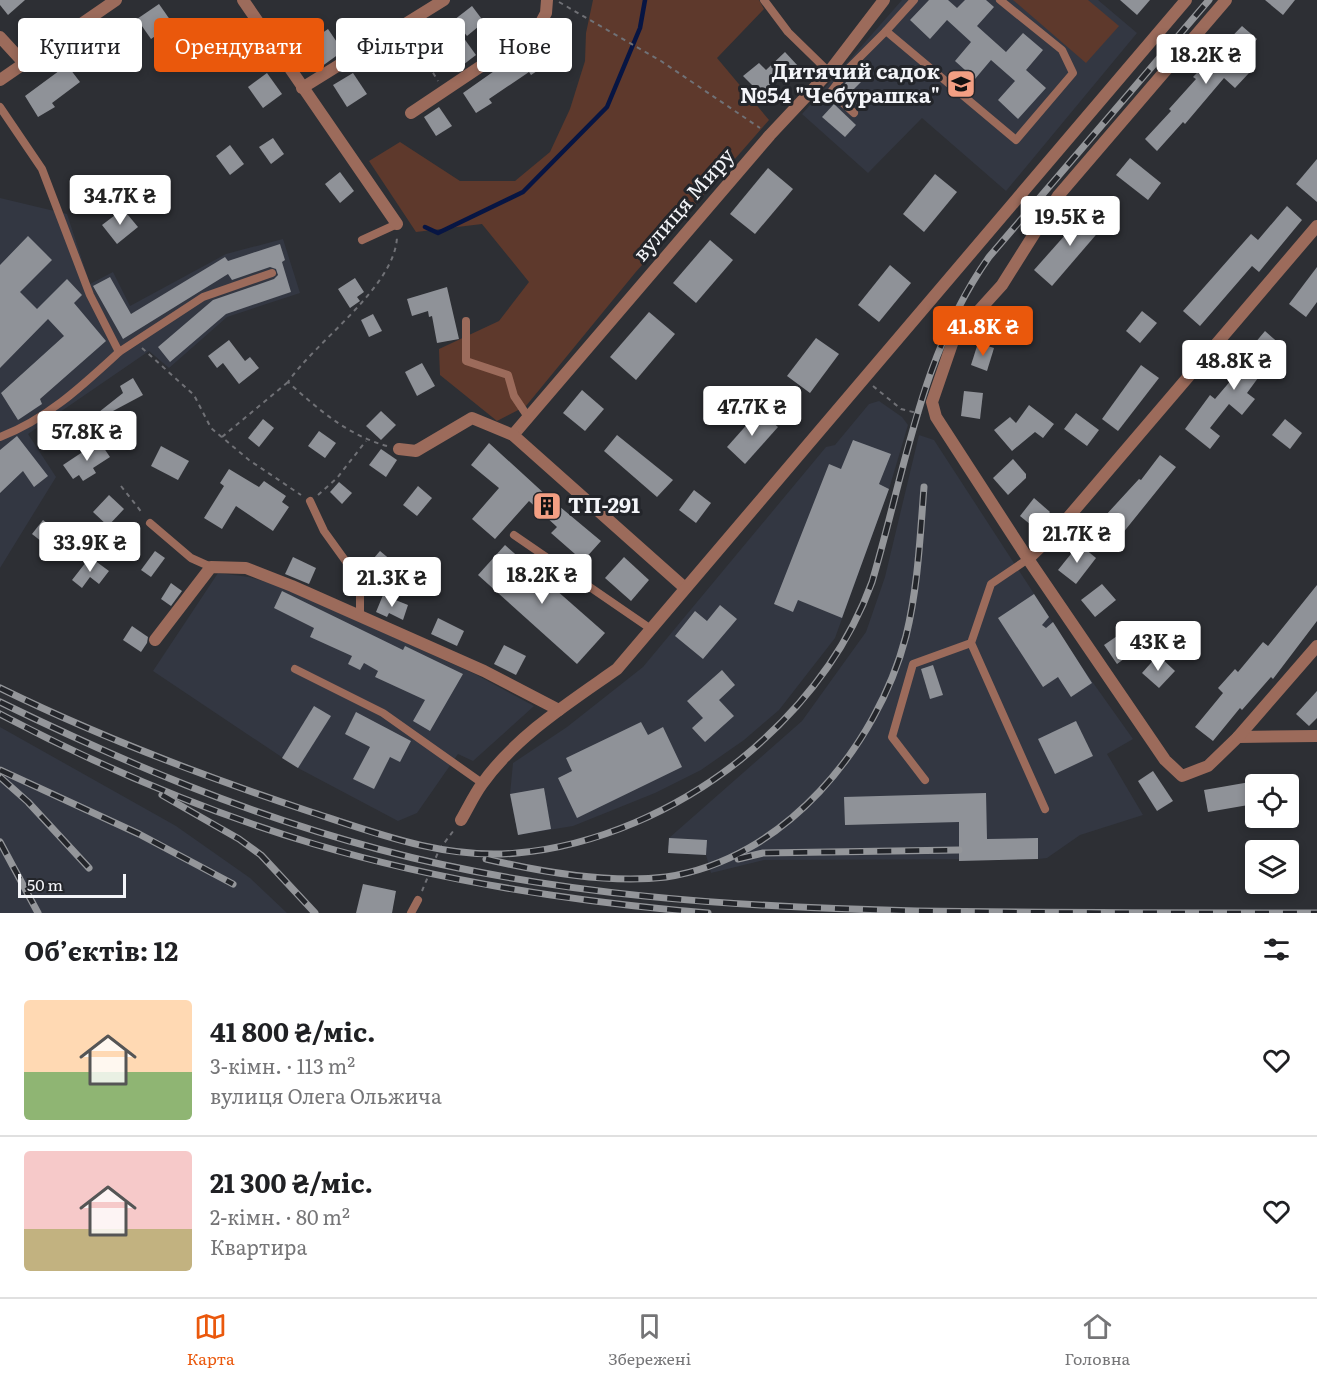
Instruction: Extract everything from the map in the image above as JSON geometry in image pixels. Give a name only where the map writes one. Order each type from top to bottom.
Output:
[{"type":"street","points":[[89,18],[116,0]]},
{"type":"street","points":[[243,0],[397,224]]},
{"type":"street","points":[[415,18],[444,0]]},
{"type":"street","points":[[411,113],[538,28],[546,13],[547,0]]},
{"type":"street","name":"вулиця Миру","points":[[513,435],[770,135],[829,72],[884,0]]},
{"type":"street","points":[[461,820],[482,783],[521,742],[559,710],[617,669],[1186,0]]},
{"type":"street","points":[[1227,0],[1058,196],[1002,285],[954,339],[932,402],[936,417],[1028,559],[1165,760],[1182,776],[1208,766],[1239,737],[1317,646]]},
{"type":"street","points":[[0,37],[18,57]]},
{"type":"street","points":[[0,80],[18,66]]},
{"type":"street","points":[[302,88],[336,67]]},
{"type":"street","points":[[1028,559],[1054,534],[1317,226]]},
{"type":"street","points":[[399,449],[416,452],[472,418],[513,435],[685,588]]},
{"type":"street","points":[[155,640],[211,567],[246,568],[360,615],[484,671],[559,710]]},
{"type":"street","points":[[1239,737],[1317,736]]},
{"type":"lane","points":[[764,0],[788,32],[829,72]]},
{"type":"lane","points":[[854,113],[831,92],[849,68],[914,0]]},
{"type":"lane","points":[[886,31],[1016,140],[1073,73],[1062,50],[1000,0]]},
{"type":"lane","points":[[0,107],[42,169],[90,295],[119,352]]},
{"type":"lane","points":[[363,240],[397,224]]},
{"type":"lane","points":[[0,437],[22,428],[69,399],[119,352],[202,297],[272,273]]},
{"type":"lane","points":[[466,321],[466,361],[508,375],[514,396],[528,417]]},
{"type":"lane","points":[[310,501],[324,531],[360,581],[360,615]]},
{"type":"lane","points":[[150,523],[191,558],[211,567]]},
{"type":"lane","points":[[514,535],[651,629]]},
{"type":"lane","points":[[1028,559],[992,584],[971,643],[1045,809]]},
{"type":"lane","points":[[925,780],[892,737],[914,664],[971,643]]},
{"type":"lane","points":[[295,669],[383,713],[482,783]]},
{"type":"lane","points":[[411,913],[418,900]]},
{"type":"path","points":[[557,0],[661,61],[770,135]]},
{"type":"path","points":[[432,72],[445,91]]},
{"type":"path","points":[[222,437],[288,382],[316,349],[365,300],[396,251],[397,224]]},
{"type":"path","points":[[136,342],[194,395],[211,428],[249,460],[310,501],[337,478],[366,440]]},
{"type":"path","points":[[865,379],[901,409],[936,417]]},
{"type":"path","points":[[288,382],[324,415],[366,440],[399,449]]},
{"type":"path","points":[[121,486],[150,523]]},
{"type":"path","points":[[418,900],[439,850],[461,820]]},
{"type":"shaded area","points":[[593,0],[759,0],[764,9],[717,58],[769,120],[635,273],[526,406],[497,421],[440,375],[439,349],[499,321],[529,282],[482,224],[416,232],[369,161],[400,142],[460,181],[515,181],[550,152],[570,109],[585,61],[586,33]]},
{"type":"shaded area","name":"Дитячий садок №54 \"Чебурашка\"","points":[[902,0],[1098,0],[1137,33],[1006,191],[922,118],[868,173],[802,114]]},
{"type":"shaded area","points":[[1013,0],[1088,0],[1119,26],[1086,63]]},
{"type":"shaded area","points":[[0,198],[67,214],[90,284],[113,272],[130,306],[226,254],[283,239],[300,293],[227,317],[169,368],[149,351],[28,434],[56,477],[0,568]]},
{"type":"shaded area","points":[[879,401],[902,417],[908,425],[889,489],[835,638],[779,710],[744,740],[701,770],[655,793],[573,826],[518,835],[510,794],[513,763],[567,727],[643,667],[826,447],[835,445],[869,404]]},
{"type":"shaded area","points":[[919,435],[934,440],[1079,663],[1133,739],[1107,754],[1143,815],[1080,835],[1047,858],[1038,859],[764,860],[711,873],[706,855],[668,853],[669,838],[802,721],[866,632],[885,577]]},
{"type":"shaded area","points":[[218,573],[249,577],[280,586],[475,674],[534,706],[473,761],[458,754],[417,813],[398,821],[298,768],[153,671]]},
{"type":"shaded area","points":[[0,727],[176,826],[250,878],[287,913],[0,913]]},
{"type":"building","points":[[0,0],[25,0],[8,15],[0,5]]},
{"type":"building","points":[[929,0],[948,0],[957,8],[965,0],[986,0],[994,7],[977,26],[1006,52],[1023,33],[1043,50],[1026,70],[1046,88],[1018,119],[998,100],[1015,81],[991,60],[975,79],[955,61],[971,42],[947,20],[930,39],[910,20]]},
{"type":"building","points":[[1120,0],[1150,0],[1137,15]]},
{"type":"building","points":[[1265,0],[1295,0],[1283,15]]},
{"type":"building","points":[[159,4],[169,18],[154,18],[154,37],[151,39],[142,26],[142,18],[138,18]]},
{"type":"building","points":[[472,6],[481,18],[477,18],[477,28],[467,36],[465,18],[457,18]]},
{"type":"building","points":[[1242,26],[1257,39],[1237,62],[1249,73],[1235,88],[1224,78],[1185,124],[1183,122],[1157,151],[1145,139],[1196,79],[1193,77]]},
{"type":"building","points":[[328,29],[336,41],[336,56],[324,65],[324,32]]},
{"type":"building","points":[[465,40],[476,55],[465,63]]},
{"type":"building","points":[[785,52],[798,66],[784,79],[781,75],[761,94],[743,76],[759,63],[766,70]]},
{"type":"building","points":[[856,69],[866,77],[850,93],[843,86]]},
{"type":"building","points":[[58,72],[72,72],[80,82],[52,103],[55,107],[38,117],[25,96]]},
{"type":"building","points":[[493,72],[529,72],[489,99],[492,103],[476,113],[463,93]]},
{"type":"building","points":[[267,73],[282,94],[263,108],[248,87]]},
{"type":"building","points":[[353,73],[367,94],[347,107],[333,85]]},
{"type":"building","points":[[834,104],[856,125],[845,137],[822,117]]},
{"type":"building","points":[[439,107],[452,126],[436,136],[424,117]]},
{"type":"building","points":[[273,138],[284,154],[271,164],[259,147]]},
{"type":"building","points":[[230,145],[244,164],[230,175],[216,156]]},
{"type":"building","points":[[1130,158],[1161,183],[1148,200],[1116,175]]},
{"type":"building","points":[[1317,159],[1317,202],[1296,184]]},
{"type":"building","points":[[768,168],[793,189],[755,234],[730,214]]},
{"type":"building","points":[[340,172],[354,191],[340,203],[325,184]]},
{"type":"building","points":[[935,174],[957,192],[924,232],[903,214]]},
{"type":"building","points":[[1287,206],[1302,220],[1259,272],[1252,266],[1200,326],[1183,311],[1251,234],[1258,240]]},
{"type":"building","points":[[1090,207],[1107,222],[1052,286],[1034,270]]},
{"type":"building","points":[[123,209],[138,227],[117,244],[102,225]]},
{"type":"building","points":[[28,236],[52,260],[20,292],[37,309],[67,279],[82,295],[74,303],[106,341],[40,399],[42,404],[18,420],[1,393],[64,336],[48,319],[0,368],[0,265]]},
{"type":"building","points":[[710,240],[733,260],[696,303],[673,283]]},
{"type":"building","points":[[280,244],[285,260],[282,262],[291,292],[226,314],[170,362],[158,347],[213,300],[274,279],[278,275],[276,269],[270,267],[232,280],[228,274],[123,339],[93,286],[110,277],[131,314],[225,257],[228,261]]},
{"type":"building","points":[[890,265],[911,283],[879,322],[858,305]]},
{"type":"building","points":[[1317,267],[1317,302],[1306,317],[1289,304]]},
{"type":"building","points":[[355,278],[364,292],[357,297],[360,301],[350,308],[338,289]]},
{"type":"building","points":[[447,287],[459,339],[437,343],[432,316],[429,317],[428,311],[412,316],[407,299]]},
{"type":"building","points":[[1007,308],[1022,322],[1007,337],[994,325],[994,321]]},
{"type":"building","points":[[1142,311],[1157,323],[1140,343],[1126,331]]},
{"type":"building","points":[[649,312],[675,334],[636,380],[610,357]]},
{"type":"building","points":[[373,314],[382,331],[369,337],[361,320]]},
{"type":"building","points":[[1265,331],[1281,345],[1263,365],[1266,367],[1247,393],[1255,399],[1242,415],[1229,404],[1210,428],[1220,436],[1210,449],[1185,429],[1210,395],[1215,399],[1238,372],[1234,368]]},
{"type":"building","points":[[816,338],[839,354],[810,393],[787,376]]},
{"type":"building","points":[[229,340],[245,361],[250,357],[259,368],[239,384],[223,363],[217,368],[208,356]]},
{"type":"building","points":[[978,343],[994,348],[987,371],[971,365]]},
{"type":"building","points":[[422,363],[435,386],[417,396],[405,372]]},
{"type":"building","points":[[1141,365],[1159,378],[1118,431],[1102,419]]},
{"type":"building","points":[[133,378],[143,395],[113,411],[124,424],[115,432],[99,412],[123,393],[120,386]]},
{"type":"building","points":[[582,390],[604,409],[585,431],[563,413]]},
{"type":"building","points":[[964,391],[983,393],[980,419],[961,416]]},
{"type":"building","points":[[1029,405],[1054,424],[1043,438],[1035,432],[1012,451],[994,430],[1010,417],[1016,423]]},
{"type":"building","points":[[381,411],[396,425],[381,440],[366,426]]},
{"type":"building","points":[[759,411],[778,427],[745,464],[727,447]]},
{"type":"building","points":[[1076,413],[1099,430],[1087,446],[1064,429]]},
{"type":"building","points":[[263,419],[274,428],[259,447],[248,438]]},
{"type":"building","points":[[1285,419],[1302,433],[1290,449],[1272,435]]},
{"type":"building","points":[[319,431],[336,443],[325,458],[308,446]]},
{"type":"building","points":[[617,435],[673,480],[657,497],[604,451]]},
{"type":"building","points":[[17,436],[48,476],[34,487],[23,471],[0,493],[0,450]]},
{"type":"building","points":[[853,440],[891,454],[879,484],[889,489],[842,618],[798,600],[793,612],[774,604],[829,464],[841,469]]},
{"type":"building","points":[[99,441],[110,457],[93,468],[96,473],[83,481],[79,475],[73,479],[63,465]]},
{"type":"building","points":[[489,443],[601,541],[583,561],[551,533],[557,527],[529,501],[495,539],[472,519],[499,488],[471,465]]},
{"type":"building","points":[[161,446],[189,461],[178,480],[151,466]]},
{"type":"building","points":[[381,449],[397,460],[386,477],[369,465]]},
{"type":"building","points":[[1160,455],[1176,467],[1114,544],[1094,528],[1139,479],[1141,480]]},
{"type":"building","points":[[1013,459],[1026,474],[1026,478],[1008,495],[993,478]]},
{"type":"building","points":[[229,469],[259,487],[264,481],[286,496],[282,502],[289,507],[273,531],[236,506],[222,529],[204,518],[224,486],[220,483]]},
{"type":"building","points":[[339,482],[352,493],[342,504],[330,492]]},
{"type":"building","points":[[418,486],[432,498],[417,516],[403,505]]},
{"type":"building","points":[[694,490],[711,503],[696,523],[679,510]]},
{"type":"building","points":[[109,495],[124,509],[108,526],[93,512]]},
{"type":"building","points":[[1034,498],[1050,512],[1036,529],[1020,516]]},
{"type":"building","points":[[43,520],[62,535],[51,549],[32,534]]},
{"type":"building","points":[[1079,544],[1096,558],[1076,584],[1058,570]]},
{"type":"building","points":[[505,545],[605,633],[577,664],[478,575]]},
{"type":"building","points":[[155,551],[165,558],[151,577],[141,570]]},
{"type":"building","points":[[380,551],[404,571],[391,587],[367,566]]},
{"type":"building","points":[[90,557],[109,571],[99,584],[90,577],[82,588],[72,580]]},
{"type":"building","points":[[293,557],[316,568],[309,584],[285,574]]},
{"type":"building","points":[[624,557],[649,580],[631,601],[605,578]]},
{"type":"building","points":[[171,583],[182,591],[171,606],[161,599]]},
{"type":"building","points":[[1102,584],[1116,600],[1095,617],[1081,600]]},
{"type":"building","points":[[1317,585],[1317,621],[1273,679],[1271,677],[1242,710],[1240,708],[1213,741],[1195,727],[1223,693],[1218,688],[1235,669],[1238,672],[1263,642],[1268,646]]},
{"type":"building","points":[[282,591],[403,650],[405,646],[463,674],[430,731],[413,721],[425,700],[375,677],[378,671],[364,663],[360,670],[348,664],[352,656],[310,637],[314,628],[274,608]]},
{"type":"building","points":[[1034,594],[1049,617],[1042,625],[1046,628],[1053,622],[1092,683],[1071,697],[1058,677],[1043,687],[998,618]]},
{"type":"building","points":[[383,595],[408,605],[403,620],[389,613],[387,617],[376,612]]},
{"type":"building","points":[[720,605],[737,619],[703,659],[675,636],[695,611],[707,621]]},
{"type":"building","points":[[438,618],[464,631],[457,646],[431,634]]},
{"type":"building","points":[[132,626],[148,637],[141,652],[123,640]]},
{"type":"building","points":[[1126,630],[1139,648],[1117,664],[1104,645]]},
{"type":"building","points":[[504,645],[526,656],[516,675],[494,664]]},
{"type":"building","points":[[1158,655],[1175,671],[1159,688],[1142,673]]},
{"type":"building","points":[[933,665],[943,695],[930,699],[921,669]]},
{"type":"building","points":[[722,670],[735,685],[719,700],[734,716],[705,742],[692,728],[703,718],[687,701]]},
{"type":"building","points":[[1317,691],[1317,718],[1309,726],[1296,714]]},
{"type":"building","points":[[314,706],[331,716],[298,768],[282,758]]},
{"type":"building","points":[[356,712],[411,741],[400,762],[390,757],[374,789],[353,779],[370,747],[345,734]]},
{"type":"building","points":[[1076,721],[1093,756],[1055,774],[1038,739]]},
{"type":"building","points":[[641,722],[648,735],[663,727],[682,767],[577,818],[558,778],[572,771],[566,758]]},
{"type":"building","points":[[1153,771],[1173,801],[1157,811],[1138,781]]},
{"type":"building","points":[[1245,783],[1245,806],[1208,812],[1204,790]]},
{"type":"building","points":[[544,788],[551,829],[518,835],[510,794]]},
{"type":"building","points":[[986,793],[987,839],[1038,838],[1038,859],[959,861],[959,822],[845,825],[844,797]]},
{"type":"building","points":[[669,838],[707,840],[706,855],[668,853]]},
{"type":"building","points":[[363,884],[396,891],[392,913],[356,913]]},
{"type":"waterway","points":[[425,227],[438,233],[523,192],[607,107],[640,28],[645,0]]},
{"type":"railway","points":[[0,688],[76,723],[191,770],[359,828],[437,849],[490,854],[517,853],[577,843],[635,823],[690,795],[740,760],[782,722],[818,680],[834,657],[849,633],[872,582],[917,414],[947,333],[966,294],[989,257],[1209,0]]},
{"type":"railway","points":[[486,859],[575,876],[622,879],[666,877],[709,866],[749,848],[786,823],[819,792],[848,757],[873,718],[892,678],[906,636],[913,599],[924,487]]},
{"type":"railway","points":[[0,702],[139,766],[281,820],[378,849],[511,878],[645,896],[849,909],[967,912],[1317,913]]},
{"type":"railway","points":[[0,714],[115,770],[194,803],[314,844],[411,869],[509,889],[609,903],[708,913]]},
{"type":"railway","points":[[0,770],[139,834],[233,884]]},
{"type":"railway","points":[[0,777],[28,802],[89,868]]},
{"type":"railway","points":[[162,795],[239,839],[261,855],[315,913]]},
{"type":"railway","points":[[0,842],[38,913]]},
{"type":"railway","points":[[738,859],[763,853],[959,850]]},
{"type":"place","name":"Дитячий садок №54 \"Чебурашка\"","points":[[961,84]]},
{"type":"place","name":"ТП-291","points":[[547,506]]}]
